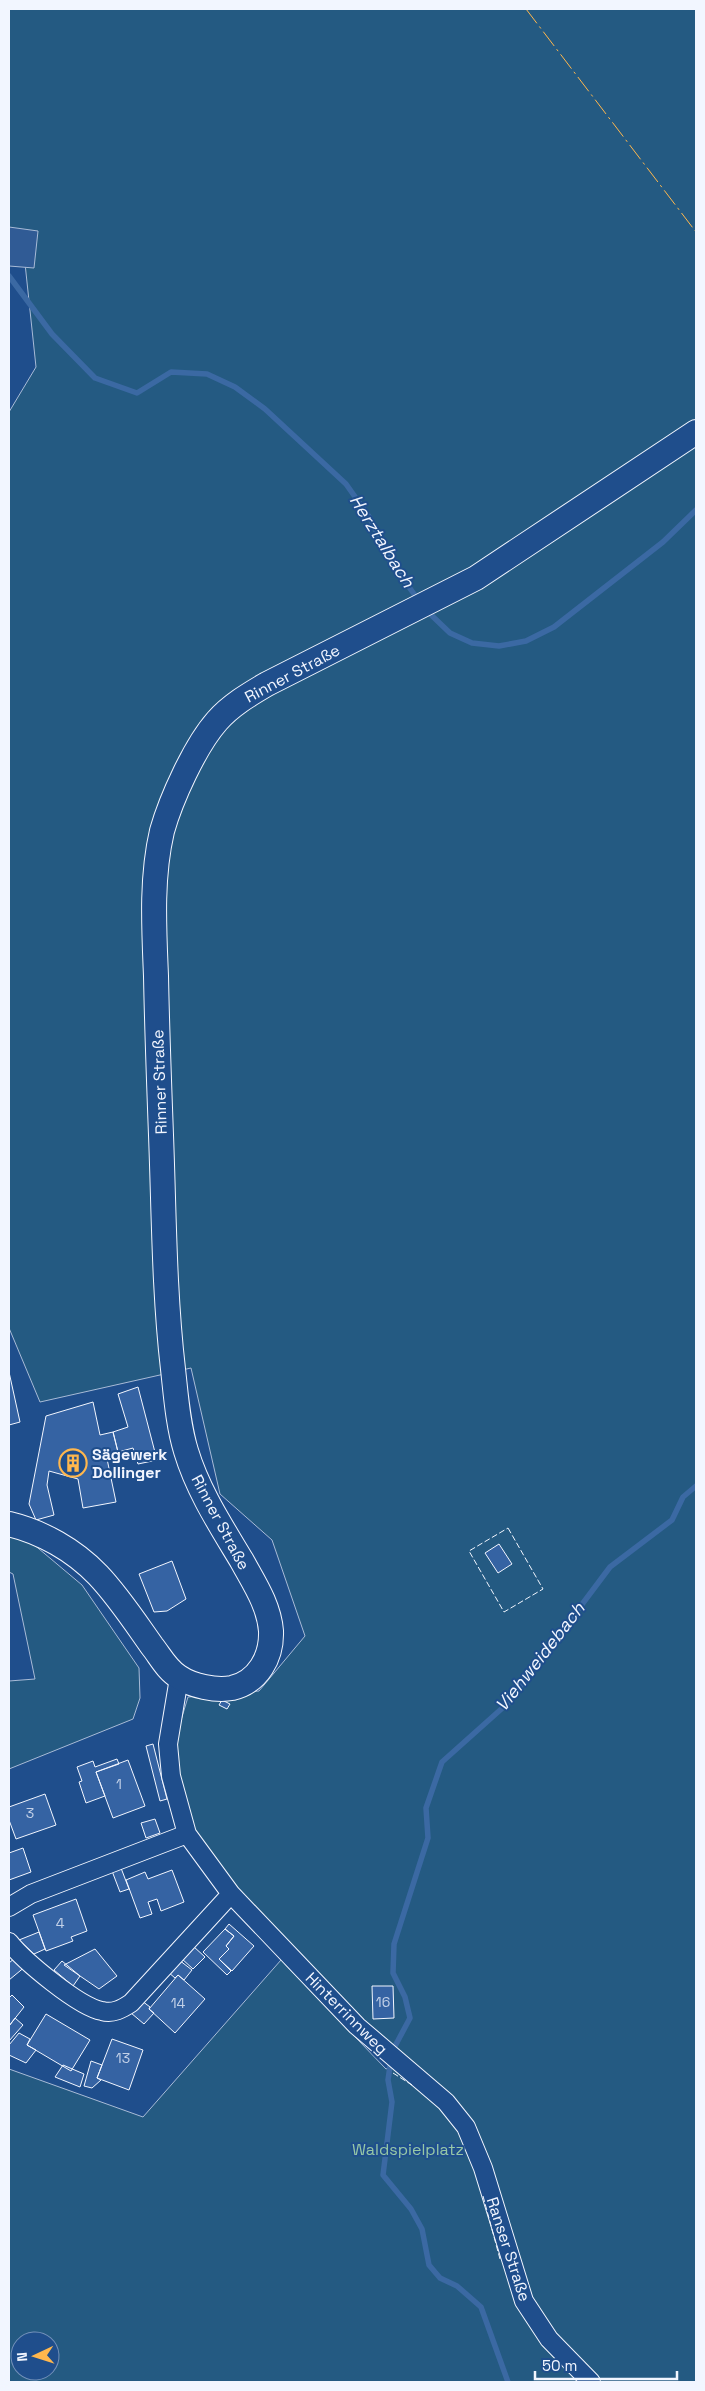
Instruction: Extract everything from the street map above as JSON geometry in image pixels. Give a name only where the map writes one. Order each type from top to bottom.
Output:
[{"type":"main road","name":"Rinner Straße","points":[[179,1678],[217,1689],[246,1683],[256,1676],[262,1666],[269,1650],[271,1632],[268,1613],[259,1591],[201,1490],[185,1449],[168,1330],[155,948],[155,870],[162,830],[182,778],[217,721],[240,700],[267,684],[411,611],[511,557],[696,432]]},
{"type":"main road","points":[[9,1524],[48,1538],[77,1556],[98,1574],[119,1599],[168,1668],[179,1678]]},
{"type":"street","name":"Hinterrinnweg","points":[[179,1678],[168,1744],[171,1776],[187,1834],[231,1894],[357,2026],[446,2102],[466,2127]]},
{"type":"street","points":[[9,1907],[32,1894],[187,1834]]},
{"type":"street","points":[[9,1942],[73,1996],[100,2011],[117,2011],[131,2003],[231,1894]]},
{"type":"street","name":"Ranser Straße","points":[[466,2127],[483,2168],[524,2301],[549,2339],[590,2382]]},
{"type":"green space","name":"Waldspielplatz","points":[[9,9],[696,9],[696,2382],[9,2382],[9,2069],[143,2117],[281,1960],[386,2069],[393,2066],[390,2057],[187,1834],[175,1740],[188,1697],[259,1691],[305,1636],[272,1540],[220,1494],[191,1368],[40,1402],[9,1328],[9,412],[36,367],[24,254],[9,253]]},
{"type":"green space","points":[[9,1531],[26,1538],[82,1585],[139,1668],[140,1698],[133,1719],[9,1769],[9,1681],[35,1679],[13,1574],[9,1572]]},
{"type":"shaded area","points":[[9,227],[38,231],[34,268],[9,266]]},
{"type":"building","points":[[9,1372],[20,1422],[9,1425]]},
{"type":"building","points":[[138,1387],[157,1460],[138,1464],[133,1448],[118,1452],[113,1432],[128,1427],[118,1394]]},
{"type":"building","name":"Sägewerk Dollinger","points":[[93,1402],[100,1435],[113,1432],[118,1452],[106,1454],[116,1502],[83,1508],[78,1479],[49,1471],[47,1485],[54,1515],[36,1520],[29,1504],[46,1416]]},
{"type":"building","points":[[499,1544],[512,1564],[498,1573],[485,1553]]},
{"type":"building","points":[[172,1561],[186,1599],[167,1611],[154,1612],[139,1574]]},
{"type":"building","points":[[222,1700],[230,1704],[227,1709],[219,1705]]},
{"type":"building","points":[[153,1744],[167,1799],[160,1801],[146,1746]]},
{"type":"building","points":[[117,1759],[119,1764],[96,1772],[105,1796],[86,1803],[79,1782],[82,1781],[77,1767],[93,1761],[95,1767]]},
{"type":"building","points":[[128,1760],[145,1806],[113,1818],[96,1772]]},
{"type":"building","points":[[45,1794],[56,1825],[16,1839],[9,1820],[9,1807]]},
{"type":"building","points":[[155,1819],[160,1833],[146,1838],[141,1823]]},
{"type":"building","points":[[23,1848],[31,1872],[9,1880],[9,1853]]},
{"type":"building","points":[[121,1868],[129,1889],[120,1892],[112,1871]]},
{"type":"building","points":[[172,1870],[184,1902],[161,1911],[157,1899],[148,1902],[152,1914],[140,1918],[126,1880],[145,1872],[148,1879]]},
{"type":"building","points":[[76,1899],[87,1931],[71,1937],[73,1941],[46,1951],[33,1915]]},
{"type":"building","points":[[229,1924],[254,1946],[232,1971],[219,1959],[229,1949],[226,1946],[234,1936],[225,1929]]},
{"type":"building","points":[[225,1929],[234,1936],[226,1946],[229,1949],[219,1959],[231,1971],[227,1975],[203,1952]]},
{"type":"building","points":[[39,1932],[45,1949],[34,1954],[19,1940]]},
{"type":"building","points":[[193,1946],[205,1957],[193,1969],[181,1958]]},
{"type":"building","points":[[95,1949],[117,1976],[99,1989],[64,1965]]},
{"type":"building","points":[[16,1957],[26,1966],[9,1980],[9,1963]]},
{"type":"building","points":[[179,1960],[192,1970],[184,1980],[178,1975],[175,1978],[168,1972]]},
{"type":"building","points":[[62,1961],[80,1976],[73,1986],[54,1970]]},
{"type":"building","points":[[178,1975],[205,1999],[175,2033],[149,2009]]},
{"type":"building","points":[[372,1986],[393,1986],[394,2018],[373,2019]]},
{"type":"building","points":[[12,1995],[24,2007],[9,2026],[9,1998]]},
{"type":"building","points":[[142,2001],[154,2013],[144,2024],[131,2013]]},
{"type":"building","points":[[46,2014],[90,2040],[71,2071],[27,2045]]},
{"type":"building","points":[[15,2018],[23,2025],[9,2041],[9,2026]]},
{"type":"building","points":[[19,2033],[30,2039],[27,2045],[36,2050],[26,2063],[9,2055],[9,2045]]},
{"type":"building","points":[[112,2039],[143,2050],[129,2090],[97,2078]]},
{"type":"building","points":[[91,2061],[102,2065],[97,2078],[101,2080],[92,2088],[84,2086]]},
{"type":"building","points":[[63,2065],[84,2074],[80,2087],[55,2077]]},
{"type":"waterway","name":"Herztalbach","points":[[9,276],[52,334],[95,378],[137,393],[171,372],[207,374],[235,387],[265,409],[346,484],[370,518],[389,559],[419,601]]},
{"type":"waterway","name":"Herztalbach","points":[[426,610],[450,633],[472,643],[499,646],[526,641],[554,627],[663,542],[696,510]]},
{"type":"waterway","name":"Viehweidebach","points":[[394,2048],[410,2018],[405,1997],[393,1973],[394,1944],[428,1838],[426,1808],[442,1762],[508,1703],[610,1567],[672,1520],[683,1497],[696,1486]]},
{"type":"waterway","name":"Viehweidebach","points":[[390,2066],[388,2080],[392,2102],[383,2175],[411,2209],[422,2229],[429,2265],[440,2278],[457,2286],[481,2307],[508,2382]]},
{"type":"fence","points":[[508,1528],[543,1589],[504,1612],[469,1551],[508,1528]]},
{"type":"fence","points":[[393,2073],[412,2085]]},
{"type":"fence","points":[[483,2196],[500,2259]]},
{"type":"power","points":[[526,9],[696,232]]},
{"type":"place","name":"Sägewerk Dollinger","points":[[73,1463]]}]
